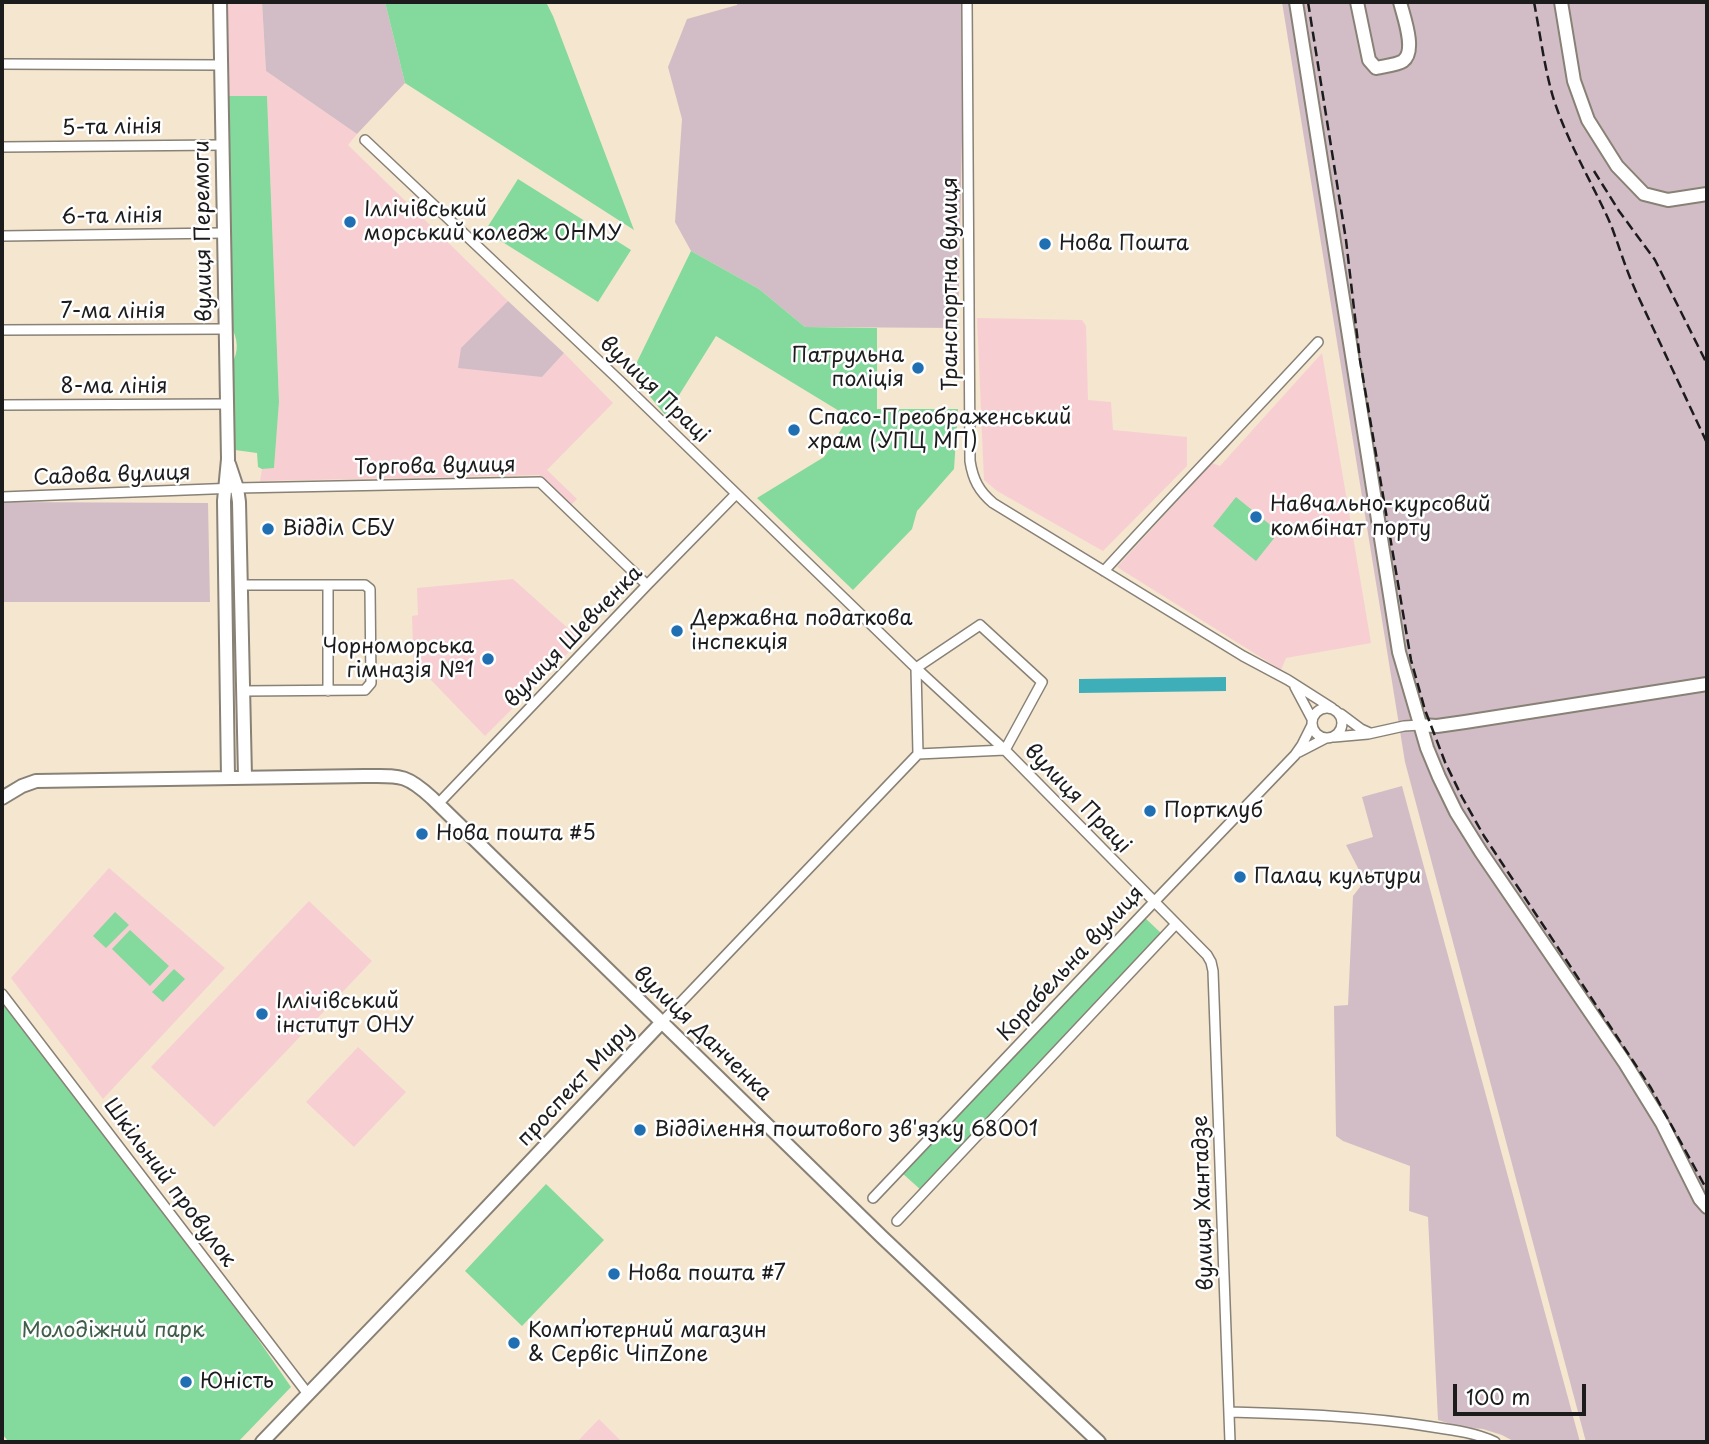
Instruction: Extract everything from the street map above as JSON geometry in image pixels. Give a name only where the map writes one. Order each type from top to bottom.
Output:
[{"type":"street","name":"вулиця Перемоги","points":[[220,2],[224,329],[230,489],[228,778]]},
{"type":"street","name":"Транспортна вулиця","points":[[967,2],[970,449],[972,474],[976,485],[993,503],[1243,656],[1292,683],[1361,729],[1376,733]]},
{"type":"street","points":[[1296,2],[1397,641],[1420,725],[1439,777],[1456,812],[1625,1063],[1662,1124],[1700,1199],[1707,1207]]},
{"type":"street","points":[[1357,2],[1369,60],[1376,68],[1403,62],[1409,55],[1410,44],[1400,2]]},
{"type":"street","points":[[1561,2],[1574,81],[1588,120],[1617,166],[1644,194],[1668,200],[1707,194]]},
{"type":"street","points":[[2,64],[221,65]]},
{"type":"street","name":"вулиця Праці","points":[[365,140],[1005,750],[1211,962]]},
{"type":"street","name":"5-та лінія","points":[[2,147],[222,145]]},
{"type":"street","name":"6-та лінія","points":[[2,236],[223,233]]},
{"type":"street","name":"7-ма лінія","points":[[2,330],[224,329]]},
{"type":"street","points":[[1104,571],[1318,342]]},
{"type":"street","name":"8-ма лінія","points":[[2,405],[227,404]]},
{"type":"street","name":"Торгова вулиця","points":[[230,489],[540,482],[647,585]]},
{"type":"street","name":"вулиця Перемоги","points":[[230,489],[239,502],[245,777]]},
{"type":"street","name":"Садова вулиця","points":[[2,497],[230,489]]},
{"type":"street","name":"вулиця Шевченка","points":[[438,804],[736,494]]},
{"type":"street","points":[[241,584],[365,585],[370,590],[371,683],[365,690],[243,691]]},
{"type":"street","points":[[328,585],[328,691]]},
{"type":"street","points":[[979,625],[1042,682],[1005,750],[918,754],[916,668],[979,625]]},
{"type":"street","points":[[1292,683],[1317,734],[1329,737],[1376,733],[1404,726],[1437,726],[1707,684]]},
{"type":"street","points":[[1318,710],[1335,710],[1341,716],[1340,730],[1295,755],[1318,710]]},
{"type":"street","name":"проспект Миру","points":[[262,1442],[918,754]]},
{"type":"street","name":"Корабельна вулиця","points":[[873,1198],[1295,755]]},
{"type":"street","name":"вулиця Данченка","points":[[2,798],[36,781],[397,776],[409,780],[438,804],[882,1237],[1099,1442]]},
{"type":"street","points":[[897,1221],[1176,924]]},
{"type":"street","name":"вулиця Хантадзе","points":[[1211,962],[1230,1442]]},
{"type":"street","name":"Шкільний провулок","points":[[2,993],[308,1394]]},
{"type":"street","points":[[1230,1412],[1319,1415],[1409,1423],[1467,1433],[1495,1442]]},
{"type":"shaded area","points":[[224,2],[262,2],[266,71],[357,134],[348,145],[508,301],[462,348],[542,377],[564,353],[613,403],[547,470],[577,499],[571,505],[539,475],[260,481],[262,469],[274,467],[279,402],[267,96],[224,96]]},
{"type":"shaded area","points":[[262,2],[385,2],[405,83],[357,134],[266,71]]},
{"type":"shaded area","points":[[738,2],[965,2],[958,328],[805,327],[759,289],[691,251],[675,222],[682,119],[668,67],[687,19],[737,5]]},
{"type":"shaded area","points":[[1282,2],[1707,2],[1707,1442],[1586,1442],[1405,762]]},
{"type":"shaded area","points":[[508,301],[564,353],[542,377],[458,368],[461,348]]},
{"type":"shaded area","points":[[977,318],[1082,320],[1086,326],[1088,400],[1111,402],[1113,430],[1187,437],[1187,466],[1103,551],[997,491],[984,480]]},
{"type":"shaded area","name":"Навчально-курсовий комбінат порту","points":[[1322,353],[1371,643],[1286,658],[1281,670],[1117,567],[1212,463],[1220,466]]},
{"type":"shaded area","points":[[2,502],[208,503],[210,602],[2,602]]},
{"type":"shaded area","name":"Чорноморська гімназія №1","points":[[513,579],[581,640],[485,736],[429,678],[414,677],[412,616],[418,615],[417,588]]},
{"type":"shaded area","points":[[1402,786],[1580,1442],[1515,1442],[1483,1429],[1460,1427],[1438,1420],[1428,1217],[1409,1211],[1410,1166],[1336,1136],[1334,1006],[1348,1005],[1353,896],[1360,887],[1358,868],[1346,845],[1373,837],[1362,797]]},
{"type":"shaded area","points":[[109,868],[225,968],[103,1099],[11,978]]},
{"type":"shaded area","name":"Іллічівський інститут ОНУ","points":[[309,901],[372,961],[214,1127],[151,1067]]},
{"type":"shaded area","points":[[358,1047],[406,1092],[354,1147],[306,1102]]},
{"type":"shaded area","points":[[599,1419],[622,1442],[577,1442]]},
{"type":"green space","points":[[385,2],[546,2],[634,230],[405,83]]},
{"type":"green space","points":[[224,96],[267,96],[279,402],[274,468],[258,467],[257,453],[235,450],[232,363],[237,345],[231,327]]},
{"type":"green space","points":[[518,179],[631,250],[598,302],[485,231]]},
{"type":"green space","points":[[691,251],[759,289],[805,327],[877,328],[877,409],[958,409],[954,469],[917,511],[912,529],[853,590],[757,498],[824,457],[849,417],[716,336],[666,416],[638,382],[637,362]]},
{"type":"green space","points":[[1236,497],[1279,532],[1256,561],[1213,526]]},
{"type":"green space","points":[[115,912],[129,925],[106,948],[93,936]]},
{"type":"green space","points":[[1144,917],[1162,934],[921,1190],[902,1173]]},
{"type":"green space","points":[[130,930],[169,966],[150,986],[112,949]]},
{"type":"green space","points":[[174,969],[185,979],[163,1002],[152,992]]},
{"type":"green space","name":"Молодіжний парк","points":[[2,1001],[253,1332],[291,1387],[238,1442],[9,1442],[2,1434]]},
{"type":"green space","points":[[546,1184],[604,1240],[522,1326],[465,1271]]},
{"type":"water","points":[[1226,677],[1226,691],[1079,693],[1079,679]]},
{"type":"railway","points":[[1308,2],[1346,240],[1360,360],[1411,660],[1425,710],[1445,762],[1484,836],[1651,1088],[1707,1190]]},
{"type":"railway","points":[[1534,2],[1547,73],[1559,114],[1611,225],[1634,287],[1707,443]]},
{"type":"railway","points":[[1594,171],[1655,260],[1707,364]]},
{"type":"place","name":"Іллічівський морський коледж ОНМУ","points":[[350,222]]},
{"type":"place","name":"Нова Пошта","points":[[1045,244]]},
{"type":"place","name":"Патрульна поліція","points":[[918,368]]},
{"type":"place","name":"Спасо-Преображенський храм (УПЦ МП)","points":[[794,430]]},
{"type":"place","name":"Навчально-курсовий комбінат порту","points":[[1256,517]]},
{"type":"place","name":"Відділ СБУ","points":[[268,529]]},
{"type":"place","name":"Державна податкова інспекція","points":[[677,631]]},
{"type":"place","name":"Чорноморська гімназія №1","points":[[488,659]]},
{"type":"place","name":"Портклуб","points":[[1150,811]]},
{"type":"place","name":"Нова пошта #5","points":[[422,834]]},
{"type":"place","name":"Палац культури","points":[[1240,877]]},
{"type":"place","name":"Іллічівський інститут ОНУ","points":[[262,1014]]},
{"type":"place","name":"Відділення поштового зв'язку 68001","points":[[640,1130]]},
{"type":"place","name":"Нова пошта #7","points":[[614,1274]]},
{"type":"place","name":"Комп’ютерний магазин & Сервіс ЧіпZone","points":[[514,1343]]},
{"type":"place","name":"Юність","points":[[186,1382]]}]
